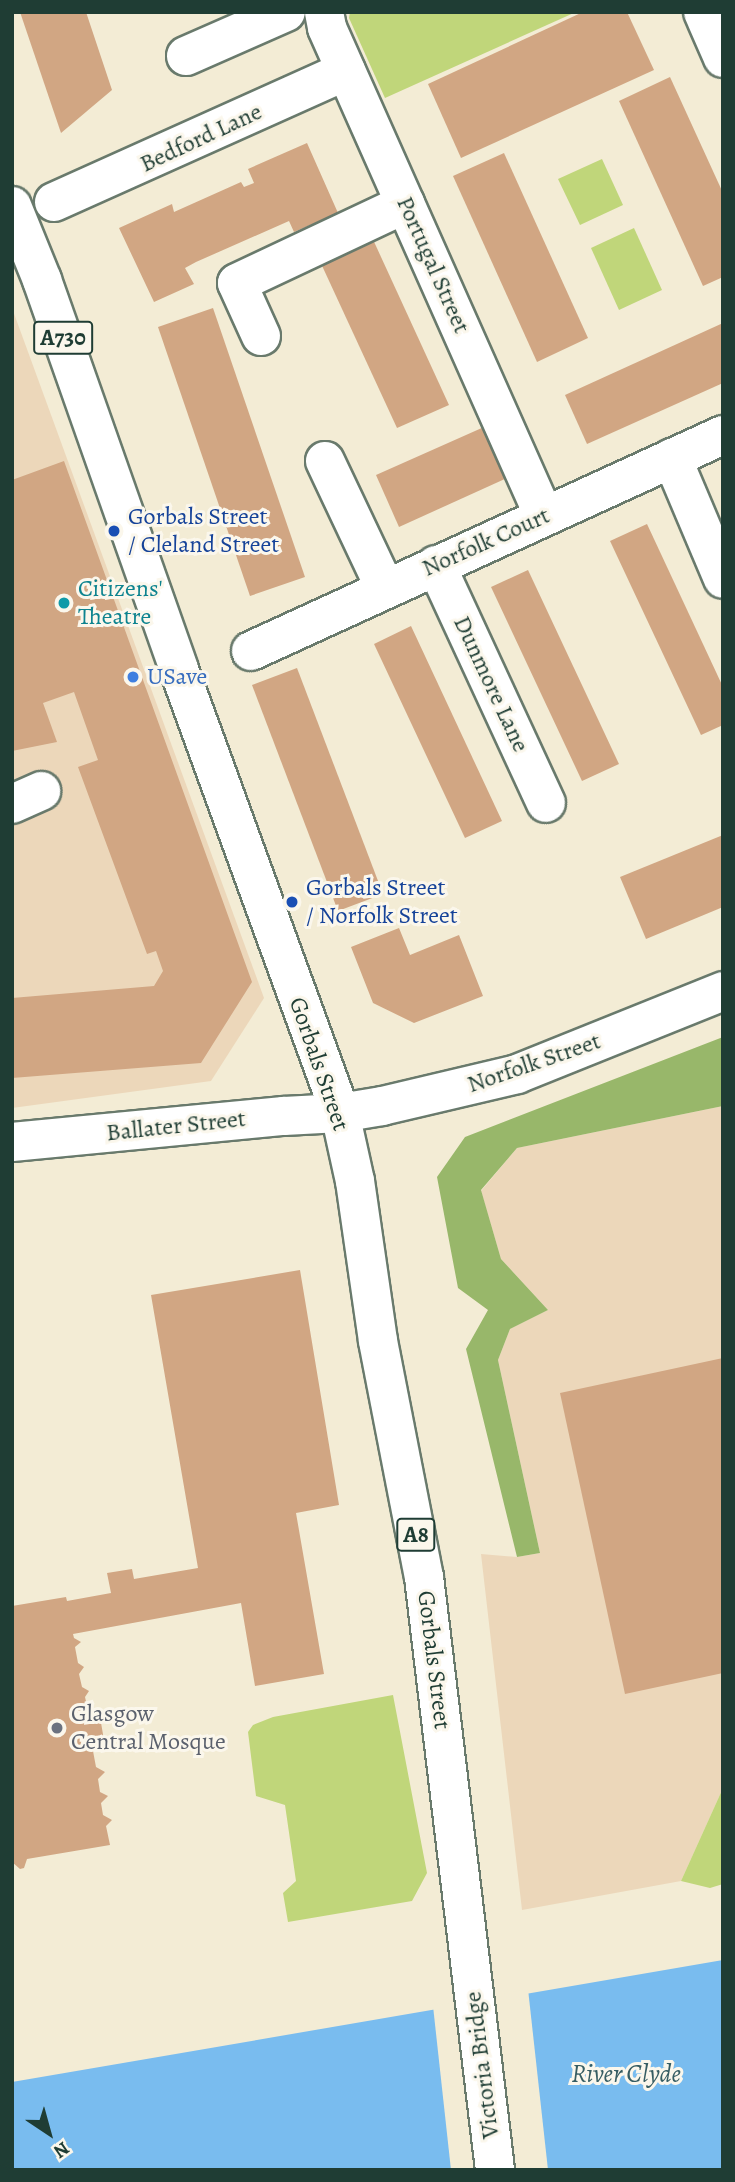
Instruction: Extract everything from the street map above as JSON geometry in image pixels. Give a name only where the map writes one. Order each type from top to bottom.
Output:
[{"type":"main road","points":[[186,56],[286,12]]},
{"type":"main road","name":"Portugal Street","points":[[324,12],[327,28],[544,516]]},
{"type":"main road","points":[[703,12],[723,58]]},
{"type":"main road","name":"Bedford Lane","points":[[54,202],[346,71]]},
{"type":"main road","points":[[261,336],[237,284],[405,204]]},
{"type":"main road","name":"Gorbals Street","points":[[13,211],[47,292],[178,667],[340,1113],[355,1181],[378,1341],[424,1577],[470,1960]]},
{"type":"main road","name":"Norfolk Court","points":[[251,651],[723,435]]},
{"type":"main road","points":[[672,458],[723,579]]},
{"type":"main road","points":[[325,461],[385,588]]},
{"type":"main road","name":"Dunmore Lane","points":[[436,565],[546,803]]},
{"type":"main road","name":"Norfolk Street","points":[[340,1113],[413,1100],[517,1073],[723,991]]},
{"type":"main road","name":"Ballater Street","points":[[12,1142],[340,1113]]},
{"type":"main road","name":"Victoria Bridge","points":[[470,1960],[495,2170]]},
{"type":"shaded area","points":[[12,308],[264,998],[211,1081],[12,1108]]},
{"type":"shaded area","points":[[723,1106],[723,1788],[681,1881],[522,1910],[481,1554],[517,1557],[540,1553],[498,1360],[510,1329],[548,1310],[501,1259],[481,1191],[517,1148]]},
{"type":"green space","points":[[350,12],[576,12],[385,98],[349,18]]},
{"type":"green space","points":[[602,159],[623,205],[580,225],[558,179]]},
{"type":"green space","points":[[634,228],[662,290],[619,310],[591,248]]},
{"type":"green space","points":[[723,1037],[723,1106],[517,1148],[481,1190],[501,1259],[548,1310],[510,1329],[498,1360],[540,1553],[517,1557],[466,1349],[488,1310],[458,1288],[437,1177],[465,1137]]},
{"type":"green space","points":[[393,1695],[427,1873],[412,1901],[288,1922],[283,1893],[296,1881],[285,1805],[256,1796],[248,1732],[253,1725],[273,1717]]},
{"type":"green space","points":[[723,1788],[723,1884],[710,1888],[681,1881]]},
{"type":"water","name":"River Clyde","points":[[723,1960],[723,2170],[12,2170],[12,2082]]},
{"type":"pier","points":[[528,1989],[548,2170],[451,2170],[433,2006]]},
{"type":"building","points":[[20,12],[86,12],[112,90],[61,133]]},
{"type":"building","points":[[583,12],[627,12],[654,70],[461,158],[428,84]]},
{"type":"building","points":[[670,77],[723,193],[723,277],[703,286],[619,101]]},
{"type":"building","points":[[307,143],[338,213],[294,232],[289,221],[196,262],[185,268],[194,284],[154,302],[119,228],[172,204],[174,212],[241,182],[244,187],[254,183],[248,169]]},
{"type":"building","points":[[504,153],[588,338],[537,362],[453,176]]},
{"type":"building","points":[[370,233],[449,405],[397,428],[318,257]]},
{"type":"building","points":[[213,308],[305,577],[250,596],[158,327]]},
{"type":"building","points":[[723,323],[723,383],[587,444],[565,395]]},
{"type":"building","points":[[484,427],[507,478],[399,527],[376,475]]},
{"type":"building","points":[[64,461],[252,982],[201,1063],[12,1078],[12,998],[154,986],[163,971],[156,951],[147,954],[78,767],[98,760],[74,692],[43,703],[57,742],[12,751],[12,480]]},
{"type":"building","points":[[647,524],[723,687],[723,725],[701,735],[610,541]]},
{"type":"building","points":[[528,570],[619,764],[582,781],[491,587]]},
{"type":"building","points":[[411,626],[502,821],[465,838],[374,644]]},
{"type":"building","points":[[297,668],[383,894],[338,911],[252,685]]},
{"type":"building","points":[[723,835],[723,907],[646,939],[620,877]]},
{"type":"building","points":[[399,928],[410,955],[459,935],[483,996],[414,1023],[373,1003],[351,947]]},
{"type":"building","points":[[300,1270],[339,1505],[296,1513],[324,1674],[255,1686],[241,1603],[73,1634],[74,1638],[81,1642],[75,1647],[78,1663],[84,1667],[79,1674],[82,1687],[89,1691],[85,1697],[88,1710],[99,1711],[105,1746],[93,1751],[96,1767],[105,1772],[98,1779],[100,1792],[108,1796],[101,1803],[103,1815],[112,1820],[106,1826],[110,1845],[27,1859],[24,1868],[20,1869],[12,1862],[12,1606],[66,1597],[67,1601],[111,1593],[107,1573],[132,1569],[134,1579],[198,1568],[151,1295]]},
{"type":"building","points":[[723,1358],[723,1673],[625,1694],[560,1393]]},
{"type":"place","name":"Gorbals Street / Cleland Street","points":[[114,531]]},
{"type":"place","name":"Citizens' Theatre","points":[[64,603]]},
{"type":"place","name":"USave","points":[[133,677]]},
{"type":"place","name":"Gorbals Street / Norfolk Street","points":[[292,902]]},
{"type":"place","name":"Glasgow Central Mosque","points":[[57,1728]]}]
